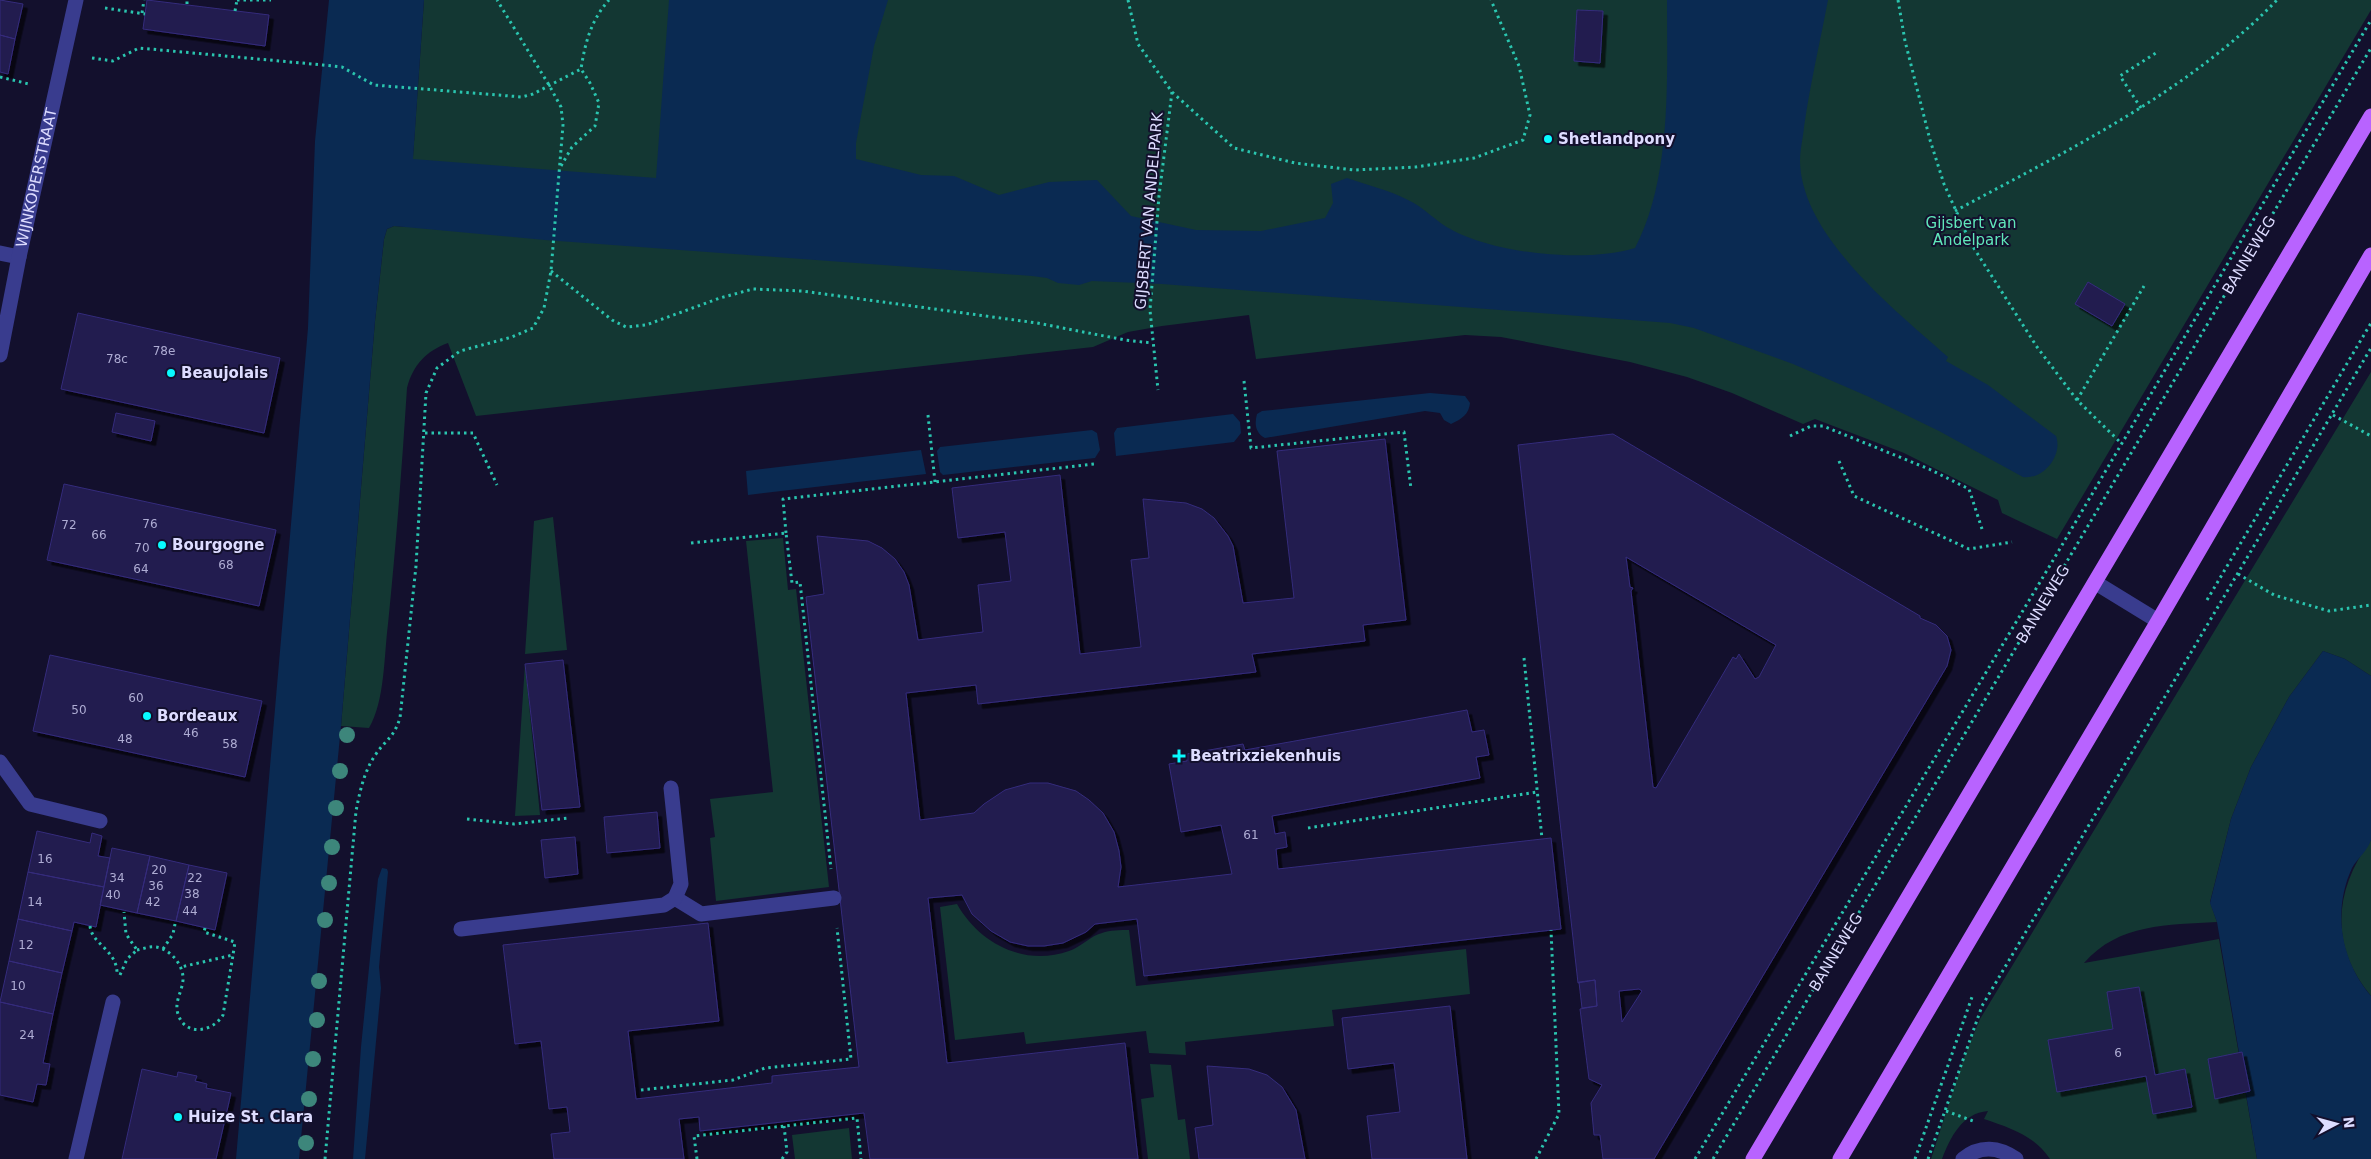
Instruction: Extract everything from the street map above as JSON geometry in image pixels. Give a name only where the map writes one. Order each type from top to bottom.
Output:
[{"type":"main road","points":[[1752,1159],[2096,583],[2371,116]]},
{"type":"main road","points":[[1840,1159],[2158,621],[2371,255]]},
{"type":"street","name":"WIJNKOPERSTRAAT","points":[[0,355],[19,257],[75,2]]},
{"type":"street","points":[[0,253],[19,257]]},
{"type":"street","points":[[2096,583],[2158,621]]},
{"type":"street","points":[[0,762],[30,804],[100,821]]},
{"type":"street","points":[[461,929],[664,905],[675,898],[680,884],[671,788]]},
{"type":"street","points":[[675,898],[702,914],[834,898]]},
{"type":"street","points":[[76,1159],[113,1002]]},
{"type":"street","points":[[1963,1159],[1976,1150],[1992,1148],[2006,1152],[2016,1159]]},
{"type":"path","points":[[75,2],[143,14],[144,0]]},
{"type":"path","points":[[235,11],[237,0],[270,0]]},
{"type":"path","points":[[325,1159],[356,811],[367,769],[377,753],[394,734],[400,718],[416,566],[426,393],[437,368],[460,351],[512,337],[533,328],[544,308],[551,271],[560,168],[561,107],[497,0]]},
{"type":"path","points":[[560,168],[572,147],[595,126],[599,103],[590,83],[580,69],[585,43],[596,17],[609,0]]},
{"type":"path","name":"GIJSBERT VAN ANDELPARK","points":[[1128,0],[1138,44],[1172,92],[1159,196],[1150,310],[1158,390]]},
{"type":"path","points":[[1172,92],[1234,148],[1295,163],[1354,170],[1416,167],[1474,158],[1523,140],[1530,115],[1519,66],[1491,0]]},
{"type":"path","points":[[1898,0],[1905,42],[1927,132],[1955,211],[1970,242],[2001,294],[2037,347],[2077,400],[2121,443]]},
{"type":"path","points":[[1955,211],[2038,168],[2140,108],[2215,57],[2252,27],[2277,0]]},
{"type":"path","points":[[1695,1159],[2371,20]]},
{"type":"path","points":[[64,54],[113,61],[139,48],[323,65],[342,68],[374,85],[522,97],[533,94],[580,69]]},
{"type":"path","name":"BANNEWEG","points":[[1713,1159],[2371,48]]},
{"type":"path","points":[[2140,108],[2120,76],[2159,51]]},
{"type":"path","points":[[551,271],[612,320],[626,327],[646,325],[720,298],[753,289],[802,291],[1037,324],[1152,343]]},
{"type":"path","points":[[2077,400],[2144,286]]},
{"type":"path","points":[[2204,604],[2371,323]]},
{"type":"path","points":[[1928,1159],[1982,1006],[2371,348]]},
{"type":"path","points":[[1244,381],[1251,448],[1404,432],[1411,489]]},
{"type":"path","points":[[928,415],[935,482]]},
{"type":"path","points":[[2332,415],[2371,436]]},
{"type":"path","points":[[1790,436],[1811,426],[1823,426],[1929,469],[1969,489],[1982,530]]},
{"type":"path","points":[[425,434],[473,433],[497,485]]},
{"type":"path","points":[[1839,461],[1854,496],[1912,524],[1969,549],[2012,542]]},
{"type":"path","points":[[642,1090],[733,1080],[765,1068],[850,1059],[800,582],[792,583],[783,499],[1094,464]]},
{"type":"path","points":[[691,543],[786,533]]},
{"type":"path","points":[[2238,574],[2274,595],[2329,610],[2371,606]]},
{"type":"path","points":[[1524,658],[1542,839]]},
{"type":"path","points":[[1308,828],[1537,792]]},
{"type":"path","points":[[467,818],[514,824],[568,818]]},
{"type":"path","points":[[124,912],[126,934],[136,950]]},
{"type":"path","points":[[163,949],[173,934],[175,924]]},
{"type":"path","points":[[90,926],[98,941],[114,958],[117,970],[117,985]]},
{"type":"path","points":[[113,1002],[126,959],[136,950],[155,947],[167,950],[181,967],[183,979],[177,1008],[178,1015],[187,1027],[202,1030],[210,1029],[219,1023],[223,1015],[235,942],[204,932],[205,928]]},
{"type":"path","points":[[1536,1159],[1559,1114],[1551,930]]},
{"type":"path","points":[[181,967],[233,955]]},
{"type":"path","points":[[1915,1159],[1972,996]]},
{"type":"path","points":[[697,1159],[694,1136],[857,1118],[861,1159]]},
{"type":"path","points":[[782,1159],[786,1152],[784,1126]]},
{"type":"green space","name":"Gijsbert van Andelpark","points":[[424,0],[2371,0],[2371,10],[2057,539],[2002,513],[1998,500],[1904,453],[1815,419],[1803,424],[1732,393],[1687,377],[1630,362],[1501,337],[1465,335],[1256,359],[1249,315],[1128,332],[1093,347],[476,416],[448,343],[433,350],[422,360],[413,372],[407,388],[394,565],[383,677],[378,705],[369,728],[341,726],[375,321],[384,239],[387,229],[394,226],[408,227]]},
{"type":"green space","points":[[2371,372],[2371,676],[2345,659],[2323,651],[2289,697],[2251,767],[2231,819],[2210,902],[2217,922],[2163,926],[2129,933],[2113,940],[2098,950],[2084,963],[2219,939],[2257,1159],[2050,1159],[2037,1144],[2021,1133],[1984,1119],[1988,1111],[1971,1116],[1953,1135],[1942,1159],[1931,1159],[1963,1060],[1980,1019]]},
{"type":"green space","points":[[553,517],[567,650],[525,654],[534,521]]},
{"type":"green space","points":[[783,538],[788,590],[796,589],[829,887],[716,901],[710,838],[715,837],[710,799],[773,792],[746,541]]},
{"type":"green space","points":[[525,664],[540,815],[515,816]]},
{"type":"green space","points":[[2371,840],[2371,996],[2357,977],[2348,958],[2341,918],[2349,878]]},
{"type":"green space","points":[[957,904],[977,930],[990,940],[1004,948],[1036,956],[1069,951],[1094,936],[1105,932],[1129,930],[1136,986],[1466,949],[1470,994],[1332,1010],[1334,1026],[1185,1042],[1186,1055],[1149,1053],[1146,1031],[1026,1044],[1024,1032],[955,1040],[940,907]]},
{"type":"green space","points":[[1150,1064],[1171,1065],[1178,1120],[1185,1119],[1190,1159],[1148,1159],[1141,1099],[1154,1097]]},
{"type":"green space","points":[[849,1128],[852,1159],[795,1159],[792,1135]]},
{"type":"water","points":[[329,0],[424,0],[413,159],[656,178],[669,0],[888,0],[874,46],[856,143],[856,159],[921,175],[954,176],[999,195],[1049,182],[1097,180],[1131,216],[1196,230],[1261,231],[1325,218],[1333,203],[1331,184],[1347,178],[1401,196],[1446,227],[1493,245],[1542,254],[1592,255],[1615,253],[1635,248],[1647,220],[1656,191],[1665,127],[1667,94],[1667,0],[1828,0],[1809,95],[1800,157],[1805,189],[1816,217],[1834,244],[1855,270],[1903,318],[1948,357],[1946,361],[1988,385],[2056,436],[2057,451],[2050,465],[2045,470],[2038,475],[2023,477],[1939,431],[1867,396],[1793,364],[1694,328],[1670,323],[1162,284],[1092,281],[1079,285],[1058,283],[1047,278],[1032,276],[545,240],[394,226],[387,229],[384,239],[375,321],[341,726],[299,1159],[236,1159],[308,328],[315,141]]},
{"type":"water","points":[[1430,393],[1465,396],[1470,403],[1468,410],[1462,418],[1451,424],[1444,420],[1440,413],[1425,411],[1265,438],[1260,434],[1256,425],[1257,414],[1262,411]]},
{"type":"water","points":[[1233,414],[1240,422],[1241,433],[1234,442],[1116,456],[1114,433],[1117,428]]},
{"type":"water","points":[[1092,430],[1097,433],[1100,450],[1095,458],[943,475],[940,472],[937,451],[940,447]]},
{"type":"water","points":[[921,450],[926,474],[748,495],[746,471]]},
{"type":"water","points":[[2323,651],[2345,659],[2371,676],[2371,840],[2352,868],[2342,901],[2341,918],[2343,935],[2353,967],[2371,996],[2371,1159],[2257,1159],[2217,922],[2210,903],[2231,819],[2251,767],[2289,697]]},
{"type":"water","points":[[382,868],[387,869],[388,872],[379,967],[381,988],[365,1159],[353,1159],[361,1047],[378,879]]},
{"type":"building","points":[[0,0],[23,4],[15,39],[0,35]]},
{"type":"building","points":[[147,0],[269,15],[265,46],[143,29]]},
{"type":"building","points":[[1577,10],[1603,11],[1600,63],[1574,61]]},
{"type":"building","points":[[0,35],[15,39],[8,74],[0,72]]},
{"type":"building","points":[[2088,282],[2125,304],[2112,326],[2075,304]]},
{"type":"building","name":"Beaujolais","points":[[78,313],[280,358],[264,433],[61,389]]},
{"type":"building","points":[[116,413],[155,421],[151,441],[112,432]]},
{"type":"building","points":[[1613,434],[1920,616],[1920,618],[1936,625],[1947,636],[1951,650],[1947,666],[1654,1159],[1603,1159],[1600,1135],[1594,1135],[1591,1103],[1602,1085],[1589,1079],[1580,1009],[1597,1006],[1595,980],[1578,983],[1518,445]],"holes":[[[1626,557],[1776,645],[1759,677],[1755,679],[1739,654],[1736,659],[1733,657],[1656,788],[1653,787],[1631,591],[1633,588],[1630,587]],[[1639,989],[1642,991],[1622,1022],[1619,991]]]},
{"type":"building","points":[[1385,439],[1406,620],[1363,625],[1365,641],[1252,654],[1256,672],[978,704],[976,685],[906,693],[920,820],[974,813],[1005,790],[1030,783],[1048,783],[1076,791],[1103,813],[1114,832],[1119,851],[1121,867],[1118,887],[1232,874],[1221,825],[1181,832],[1169,764],[1187,761],[1187,754],[1243,744],[1245,750],[1467,710],[1472,732],[1484,730],[1489,755],[1476,757],[1480,778],[1272,816],[1275,834],[1285,832],[1287,847],[1276,849],[1278,869],[1551,838],[1561,929],[1144,976],[1137,919],[1095,924],[1086,932],[1063,943],[1028,946],[1010,942],[991,931],[972,914],[962,895],[928,898],[947,1063],[1125,1043],[1138,1159],[870,1159],[864,1113],[700,1131],[699,1117],[679,1119],[684,1159],[554,1159],[551,1134],[570,1132],[567,1107],[549,1109],[541,1041],[515,1044],[503,945],[708,923],[719,1021],[628,1031],[636,1099],[772,1083],[772,1076],[859,1067],[806,597],[824,594],[817,536],[868,541],[882,548],[895,559],[904,572],[909,585],[918,640],[983,632],[978,585],[1011,581],[1005,532],[958,538],[952,488],[1060,475],[1080,654],[1141,647],[1131,560],[1149,558],[1143,499],[1186,503],[1202,509],[1214,518],[1233,546],[1243,603],[1294,598],[1277,451]]},
{"type":"building","name":"Bourgogne","points":[[64,484],[276,530],[259,606],[47,560]]},
{"type":"building","name":"Bordeaux","points":[[50,655],[262,701],[245,777],[33,731]]},
{"type":"building","points":[[563,660],[580,807],[542,810],[525,664]]},
{"type":"building","points":[[657,812],[660,848],[607,853],[604,817]]},
{"type":"building","points":[[37,831],[90,843],[92,833],[102,836],[98,856],[110,858],[104,887],[28,872]]},
{"type":"building","points":[[575,837],[578,874],[545,878],[541,840]]},
{"type":"building","points":[[112,848],[150,856],[137,913],[100,905]]},
{"type":"building","points":[[150,856],[189,865],[176,921],[137,913]]},
{"type":"building","points":[[189,865],[227,873],[215,930],[176,921]]},
{"type":"building","points":[[28,872],[104,887],[96,927],[74,922],[72,931],[18,919]]},
{"type":"building","points":[[18,919],[72,931],[62,973],[9,961]]},
{"type":"building","points":[[9,961],[62,973],[53,1014],[0,1002]]},
{"type":"building","points":[[1595,980],[1597,1006],[1582,1008],[1579,982]]},
{"type":"building","points":[[2139,987],[2155,1075],[2185,1069],[2192,1107],[2153,1114],[2146,1076],[2057,1092],[2048,1040],[2113,1029],[2107,992]]},
{"type":"building","points":[[0,1002],[53,1014],[43,1063],[50,1064],[46,1085],[37,1084],[33,1102],[0,1095]]},
{"type":"building","points":[[1450,1006],[1467,1159],[1372,1159],[1367,1116],[1400,1112],[1394,1063],[1348,1069],[1342,1018]]},
{"type":"building","points":[[2242,1052],[2250,1091],[2215,1099],[2208,1059]]},
{"type":"building","points":[[1207,1066],[1249,1069],[1267,1075],[1282,1087],[1296,1110],[1305,1159],[1199,1159],[1195,1128],[1213,1125]]},
{"type":"building","name":"Huize St. Clara","points":[[142,1069],[177,1077],[178,1072],[197,1076],[195,1081],[207,1084],[206,1088],[231,1093],[216,1159],[122,1159]]},
{"type":"place","name":"Shetlandpony","points":[[1548,139]]},
{"type":"place","name":"Beaujolais","points":[[171,373]]},
{"type":"place","name":"Bourgogne","points":[[162,545]]},
{"type":"place","name":"Bordeaux","points":[[147,716]]},
{"type":"place","name":"Beatrixziekenhuis","points":[[1179,756]]},
{"type":"place","name":"Huize St. Clara","points":[[178,1117]]}]
